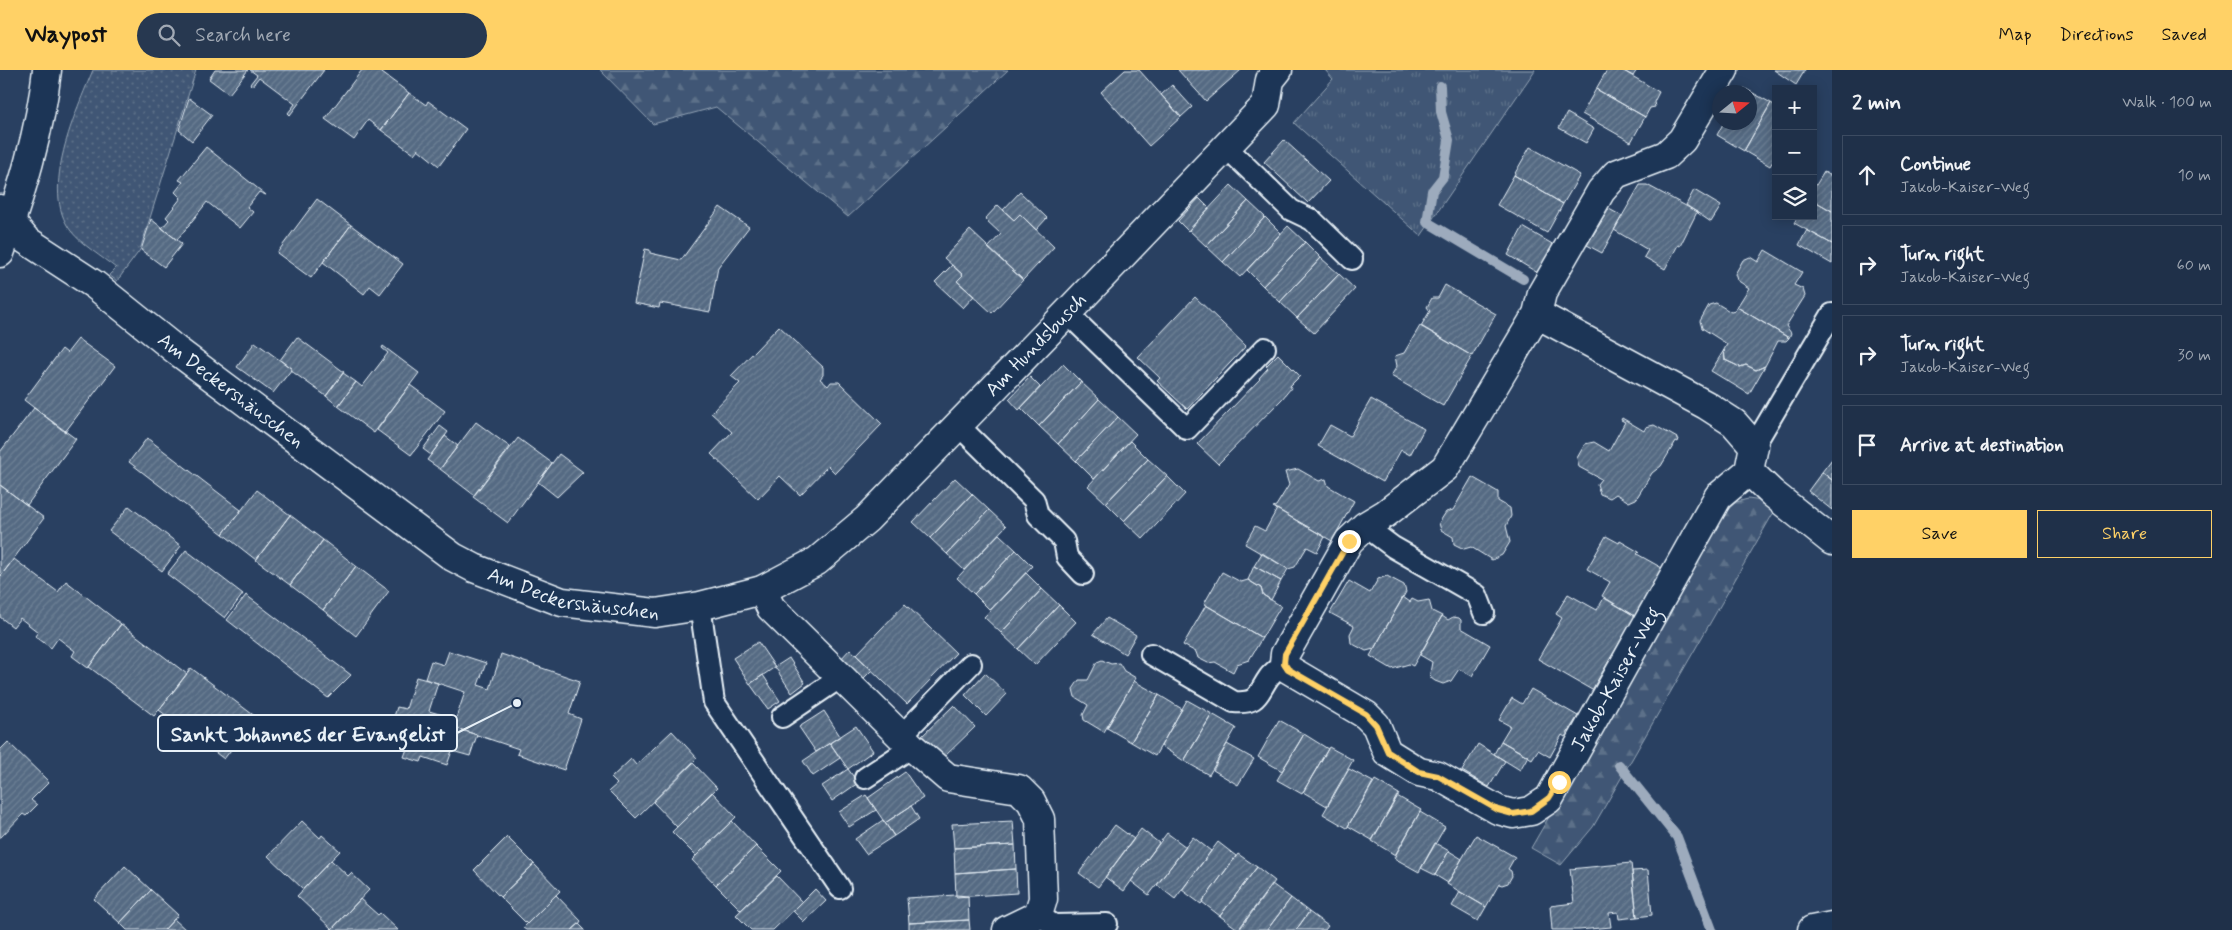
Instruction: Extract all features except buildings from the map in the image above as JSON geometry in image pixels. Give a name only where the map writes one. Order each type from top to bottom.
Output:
[{"type":"street","points":[[0,253],[6,216],[26,173],[38,124],[47,70]]},
{"type":"street","name":"Am Hundsbusch","points":[[762,590],[817,561],[867,519],[1067,314],[1266,105],[1270,80],[1278,70]]},
{"type":"street","points":[[1284,663],[1285,654],[1330,571],[1349,541],[1365,526],[1385,514],[1445,468],[1538,314],[1542,293],[1600,191],[1616,174],[1666,155],[1682,140],[1724,70]]},
{"type":"street","name":"Am Deckershäuschen","points":[[6,216],[26,240],[102,289],[176,350],[453,557],[474,568],[562,602],[655,614],[700,606],[762,590]]},
{"type":"street","points":[[1538,314],[1706,405],[1734,423],[1751,458],[1772,493],[1832,541]]},
{"type":"street","name":"Jakob-Kaiser-Weg","points":[[1284,663],[1288,669],[1366,714],[1376,725],[1388,752],[1419,772],[1438,776],[1498,810],[1513,814],[1531,811],[1549,798],[1718,497],[1751,458]]},
{"type":"street","points":[[762,590],[771,608],[907,741],[948,778],[1019,789],[1031,801],[1040,819],[1044,899],[1038,916],[1007,930]]},
{"type":"street","points":[[1812,930],[1832,926]]},
{"type":"lane","points":[[1226,147],[1291,210],[1312,220],[1352,259]]},
{"type":"lane","points":[[1067,314],[1187,430],[1265,348]]},
{"type":"lane","name":"Jakob-Kaiser-Weg","points":[[1751,458],[1832,314]]},
{"type":"lane","points":[[958,426],[1034,500],[1038,515],[1064,541],[1067,557],[1083,574]]},
{"type":"lane","points":[[1365,526],[1393,547],[1477,595],[1484,613]]},
{"type":"lane","points":[[700,606],[714,702],[840,888]]},
{"type":"lane","points":[[1151,654],[1234,702],[1243,703],[1252,702],[1259,696],[1270,676],[1284,663]]},
{"type":"lane","points":[[865,778],[907,741],[971,664]]},
{"type":"lane","points":[[782,717],[841,677]]},
{"type":"lane","points":[[1038,916],[1054,925],[1106,924]]},
{"type":"green space","points":[[93,70],[196,70],[140,250],[117,281],[109,275],[116,268],[86,246],[71,231],[62,214],[59,194],[59,173],[70,128]]},
{"type":"green space","points":[[600,70],[1008,70],[848,217],[716,107],[653,124]]},
{"type":"green space","points":[[1325,70],[1535,70],[1421,236],[1294,123],[1333,79]]},
{"type":"green space","points":[[1748,499],[1762,501],[1775,510],[1593,827],[1561,865],[1531,848],[1725,512],[1736,502]]},
{"type":"waterway","points":[[1440,86],[1441,112],[1449,140],[1443,177],[1432,191],[1427,222],[1523,279]]},
{"type":"waterway","points":[[1619,765],[1677,837],[1712,930]]},
{"type":"place","name":"Sankt Johannes der Evangelist","points":[[517,703]]},
{"type":"route","points":[[1349,541],[1330,571],[1285,654],[1284,663],[1288,669],[1366,714],[1376,725],[1388,752],[1419,772],[1438,776],[1498,810],[1513,814],[1531,811],[1549,798],[1559,782]]}]
